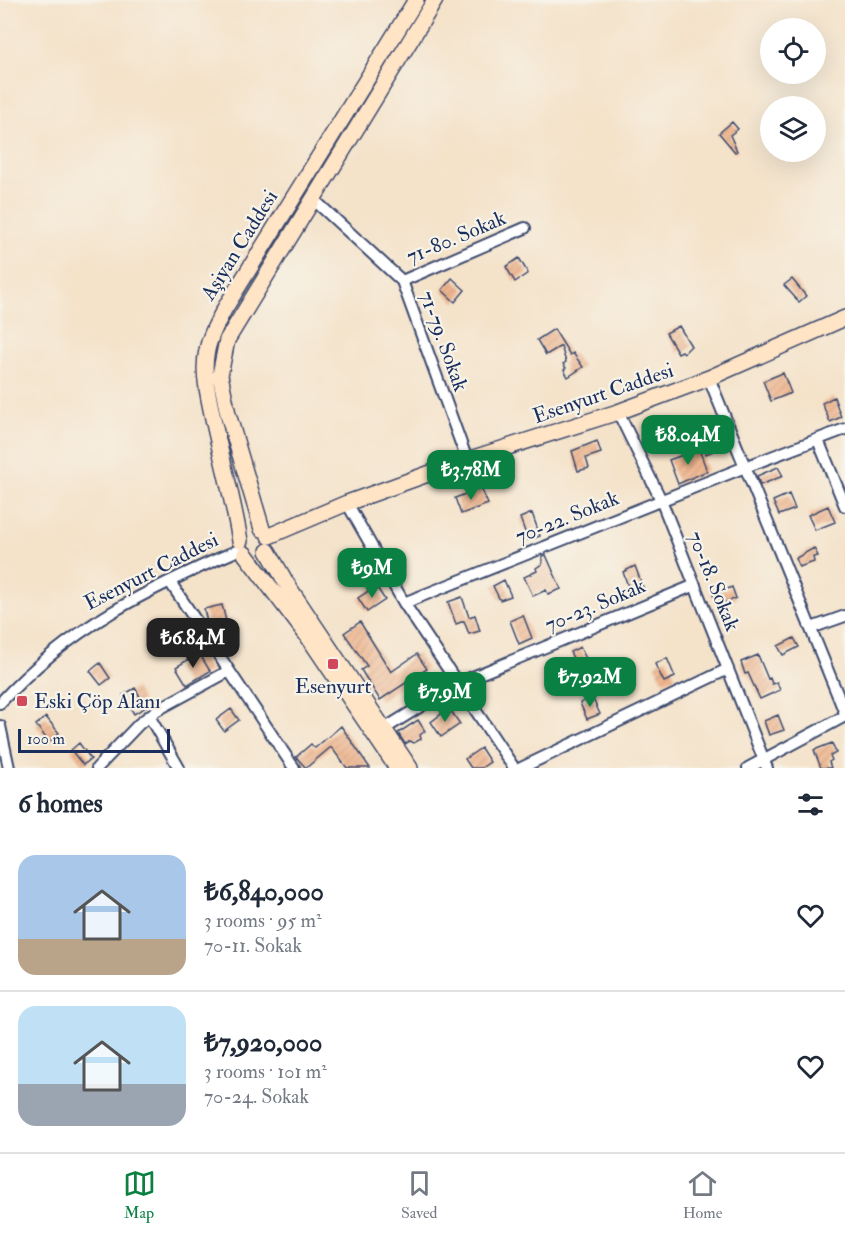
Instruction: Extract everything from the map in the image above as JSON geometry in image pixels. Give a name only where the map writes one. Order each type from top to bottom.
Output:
[{"type":"street","name":"Aşiyan Caddesi","points":[[242,548],[208,394],[205,370],[207,350],[215,326],[225,308],[416,0]]},
{"type":"street","name":"Aşiyan Caddesi","points":[[410,768],[288,586],[266,539],[228,414],[220,375],[227,340],[435,0]]},
{"type":"street","name":"71-79. Sokak","points":[[312,198],[402,281],[466,460]]},
{"type":"street","name":"71-80. Sokak","points":[[402,281],[525,228]]},
{"type":"street","name":"Esenyurt Caddesi","points":[[266,539],[347,503],[466,460],[618,412],[709,378],[845,318]]},
{"type":"street","points":[[709,378],[845,714],[765,764],[748,768]]},
{"type":"street","name":"70-18. Sokak","points":[[618,412],[661,500],[765,764]]},
{"type":"street","name":"70-22. Sokak","points":[[404,603],[745,466],[845,429]]},
{"type":"street","points":[[818,440],[845,506]]},
{"type":"street","points":[[347,503],[404,603],[514,768]]},
{"type":"street","points":[[242,548],[251,558],[259,558],[266,539],[258,528],[244,532],[242,548],[309,638],[397,768]]},
{"type":"street","name":"Esenyurt Caddesi","points":[[0,703],[49,654],[104,615],[242,548]]},
{"type":"street","points":[[170,582],[294,768]]},
{"type":"street","name":"70-23. Sokak","points":[[384,729],[458,683],[694,585]]},
{"type":"street","points":[[811,628],[845,615]]},
{"type":"street","points":[[521,768],[728,669]]},
{"type":"street","points":[[97,768],[157,710],[229,671]]},
{"type":"street","points":[[149,717],[179,768]]},
{"type":"street","points":[[0,726],[9,768]]},
{"type":"building","points":[[732,122],[738,129],[730,135],[737,151],[735,152],[719,133]]},
{"type":"building","points":[[519,258],[528,273],[515,282],[506,267]]},
{"type":"building","points":[[452,278],[465,290],[455,302],[442,290]]},
{"type":"building","points":[[792,279],[806,296],[799,302],[784,285]]},
{"type":"building","points":[[679,326],[691,346],[684,353],[682,351],[678,353],[666,333]]},
{"type":"building","points":[[554,329],[570,355],[573,353],[583,367],[568,377],[564,370],[566,368],[563,364],[566,362],[561,346],[546,355],[537,340]]},
{"type":"building","points":[[783,373],[791,393],[771,401],[763,381]]},
{"type":"building","points":[[834,397],[841,417],[830,422],[822,403]]},
{"type":"building","points":[[714,433],[720,448],[706,454],[700,439]]},
{"type":"building","points":[[597,441],[601,453],[586,458],[589,468],[578,471],[572,451]]},
{"type":"building","points":[[699,449],[707,471],[678,484],[669,460]]},
{"type":"building","points":[[778,467],[783,476],[760,485],[757,476]]},
{"type":"building","points":[[481,488],[488,504],[461,514],[455,498]]},
{"type":"building","points":[[789,494],[795,509],[779,515],[773,501]]},
{"type":"building","points":[[828,506],[835,522],[815,530],[808,515]]},
{"type":"building","points":[[532,513],[540,536],[528,540],[520,518]]},
{"type":"building","points":[[814,548],[818,556],[813,557],[814,562],[799,567],[796,558]]},
{"type":"building","points":[[546,555],[561,589],[548,594],[546,590],[533,596],[524,577],[537,571],[536,568],[542,564],[542,556]]},
{"type":"building","points":[[635,566],[644,590],[631,595],[623,572]]},
{"type":"building","points":[[504,580],[511,596],[500,600],[493,586]]},
{"type":"building","points":[[376,586],[385,600],[367,612],[358,598]]},
{"type":"building","points":[[732,587],[736,598],[720,605],[713,595]]},
{"type":"building","points":[[462,597],[469,617],[475,615],[480,631],[469,634],[464,621],[456,624],[448,602]]},
{"type":"building","points":[[222,605],[228,629],[214,632],[211,622],[207,622],[204,609]]},
{"type":"building","points":[[523,615],[532,638],[519,644],[510,621]]},
{"type":"building","points":[[360,622],[391,672],[417,654],[427,669],[380,700],[361,670],[367,666],[344,633]]},
{"type":"building","points":[[794,638],[799,647],[783,655],[778,646]]},
{"type":"building","points":[[580,647],[589,664],[579,670],[570,652]]},
{"type":"building","points":[[199,653],[210,671],[187,685],[176,667]]},
{"type":"building","points":[[758,655],[768,679],[770,678],[772,684],[777,682],[780,690],[760,699],[748,673],[745,674],[741,662]]},
{"type":"building","points":[[667,658],[675,677],[664,682],[655,664]]},
{"type":"building","points":[[100,663],[110,678],[101,685],[90,671]]},
{"type":"building","points":[[135,688],[146,707],[134,714],[123,695]]},
{"type":"building","points":[[592,697],[600,714],[587,719],[580,703]]},
{"type":"building","points":[[449,708],[460,724],[441,737],[431,722]]},
{"type":"building","points":[[231,709],[239,720],[224,731],[216,720]]},
{"type":"building","points":[[778,715],[784,730],[769,735],[764,721]]},
{"type":"building","points":[[46,717],[59,733],[49,742],[36,725]]},
{"type":"building","points":[[418,720],[425,731],[420,735],[421,739],[405,744],[398,733]]},
{"type":"building","points":[[341,726],[370,768],[347,768],[331,747],[306,768],[296,757],[311,744],[315,748]]},
{"type":"building","points":[[79,743],[91,759],[83,765],[71,750]]},
{"type":"building","points":[[832,743],[836,753],[830,756],[831,768],[821,768],[814,750]]},
{"type":"building","points":[[481,748],[490,762],[481,768],[471,768],[465,759]]},
{"type":"place","name":"Esenyurt","points":[[333,664]]},
{"type":"place","name":"Eski Çöp Alanı","points":[[22,701]]}]
